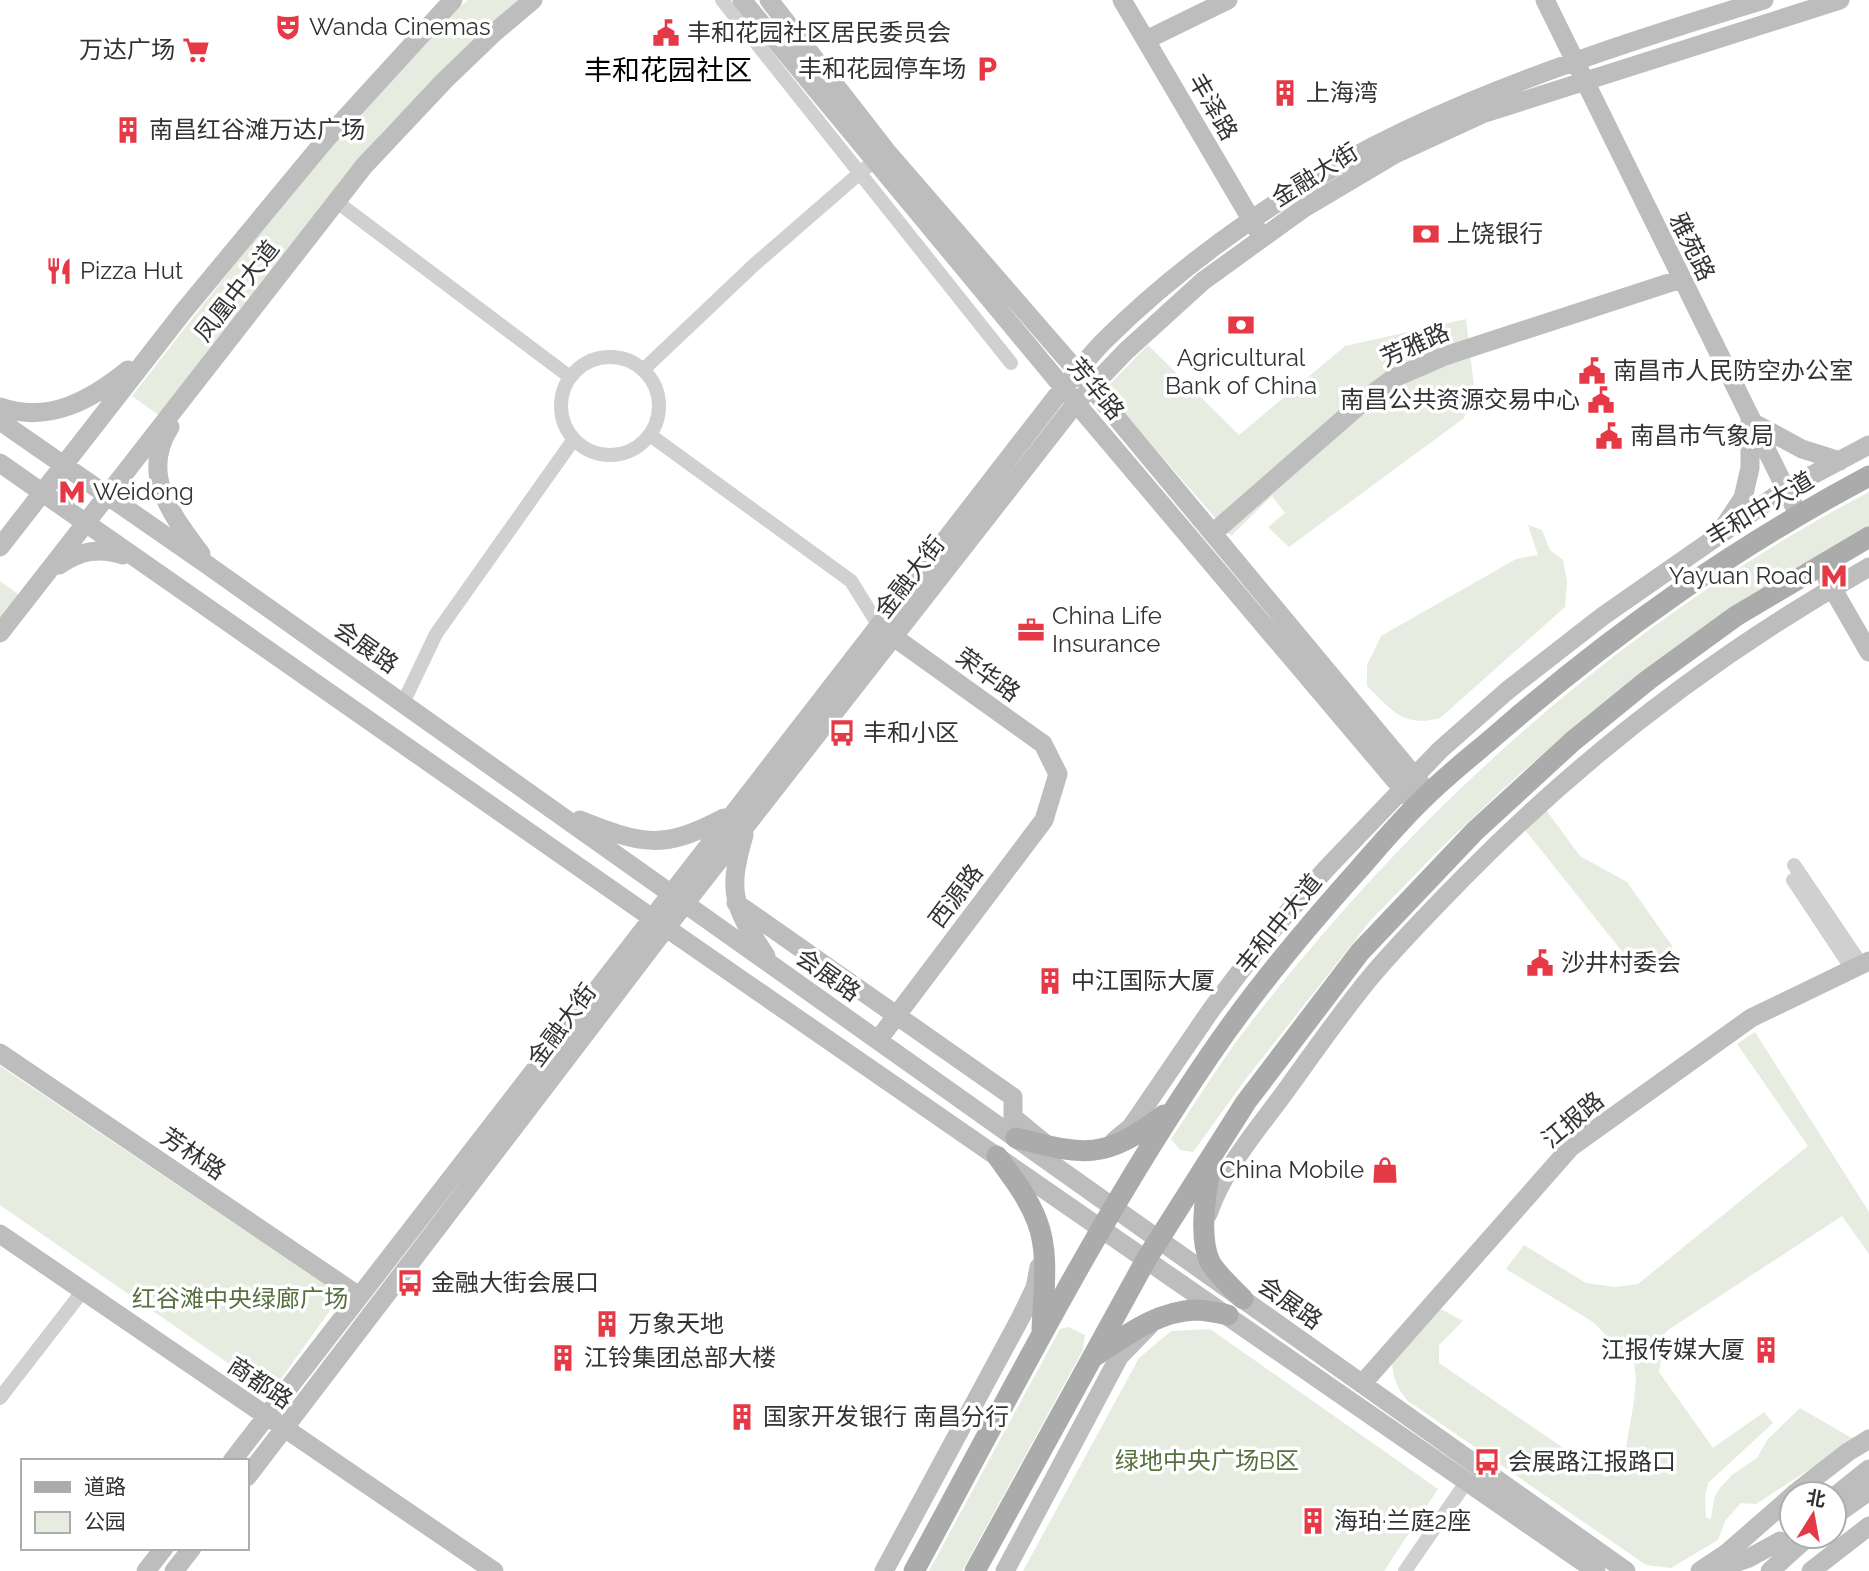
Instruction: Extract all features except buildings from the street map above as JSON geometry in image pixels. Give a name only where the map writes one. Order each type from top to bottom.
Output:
[{"type":"main road","name":"丰和中大道","points":[[914,1571],[1101,1228],[1177,1105],[1212,1052],[1270,974],[1335,896],[1415,791],[1678,591],[1798,514],[1869,476]]},
{"type":"main road","points":[[975,1571],[1147,1258],[1246,1102],[1360,952],[1475,831],[1573,741],[1648,680],[1736,616],[1869,537]]},
{"type":"main road","points":[[1016,1138],[1078,1151],[1103,1150],[1136,1136],[1177,1105]]},
{"type":"main road","points":[[1213,1153],[1206,1190],[1206,1246],[1211,1263],[1243,1299]]},
{"type":"main road","points":[[997,1156],[1024,1193],[1038,1223],[1043,1248],[1041,1338]]},
{"type":"main road","points":[[1090,1359],[1158,1318],[1197,1310],[1228,1315]]},
{"type":"street","name":"凤凰中大道","points":[[0,547],[154,350],[327,138],[453,0]]},
{"type":"street","name":"凤凰中大道","points":[[0,633],[364,166],[445,80],[495,32],[534,0]]},
{"type":"street","points":[[722,0],[868,166],[1011,363]]},
{"type":"street","name":"芳华路","points":[[742,0],[868,166],[1415,791]]},
{"type":"street","name":"芳华路","points":[[769,0],[888,153],[1078,371],[1213,533],[1415,791]]},
{"type":"street","name":"丰泽路","points":[[1122,0],[1263,238]]},
{"type":"street","points":[[1146,40],[1228,0]]},
{"type":"street","name":"雅苑路","points":[[1545,0],[1798,514]]},
{"type":"street","name":"金融大街","points":[[248,1476],[678,898],[1070,396],[1078,371],[1103,342],[1162,288],[1252,221],[1327,173],[1406,130],[1574,61],[1764,0]]},
{"type":"street","name":"金融大街","points":[[1070,396],[1092,388],[1126,351],[1203,281],[1304,208],[1395,154],[1482,114],[1840,0]]},
{"type":"street","points":[[643,370],[755,264],[868,166]]},
{"type":"street","points":[[337,202],[570,377]]},
{"type":"street","name":"芳雅路","points":[[1213,533],[1372,394],[1394,378],[1445,355],[1681,279]]},
{"type":"street","points":[[0,407],[10,411],[52,413],[84,401],[105,389],[154,350]]},
{"type":"street","points":[[209,566],[164,499],[159,480],[159,453],[166,433],[218,355]]},
{"type":"street","points":[[613,357],[629,361],[643,370],[658,394],[659,408],[650,435],[629,450],[604,454],[588,449],[574,439],[566,428],[561,402],[570,377],[597,358],[613,357]]},
{"type":"street","name":"会展路","points":[[0,421],[403,703],[1626,1570]]},
{"type":"street","points":[[1718,536],[1744,498],[1750,468],[1750,421],[1802,449],[1840,461]]},
{"type":"street","points":[[650,435],[851,581],[886,632]]},
{"type":"street","points":[[403,703],[436,634],[574,439]]},
{"type":"street","points":[[1103,1150],[1131,1127],[1210,1010],[1267,936],[1326,869],[1415,791],[1440,750],[1508,691],[1603,617],[1784,490],[1869,445]]},
{"type":"street","name":"会展路","points":[[0,463],[1596,1571]]},
{"type":"street","points":[[32,593],[61,564],[76,555],[95,549],[121,554],[158,574]]},
{"type":"street","points":[[1819,566],[1869,652]]},
{"type":"street","points":[[1205,1225],[1216,1192],[1229,1171],[1369,979],[1420,921],[1498,842],[1640,718],[1774,623],[1869,567]]},
{"type":"street","name":"荣华路","points":[[886,632],[1043,744],[1058,774]]},
{"type":"street","name":"西源路","points":[[878,1040],[1044,820],[1058,774]]},
{"type":"street","points":[[553,810],[620,836],[649,840],[671,841],[739,820],[733,886],[736,903],[744,922],[772,965]]},
{"type":"street","points":[[1790,867],[1861,965]]},
{"type":"street","points":[[736,903],[1013,1097],[1013,1117],[1049,1146]]},
{"type":"street","name":"金融大街","points":[[234,1459],[359,1296],[659,923]]},
{"type":"street","name":"江报路","points":[[1362,1384],[1572,1147],[1751,1018],[1861,965]]},
{"type":"street","name":"芳林路","points":[[0,1053],[359,1296]]},
{"type":"street","name":"商都路","points":[[0,1234],[494,1571]]},
{"type":"street","points":[[884,1571],[1021,1317],[1035,1287],[1043,1248]]},
{"type":"street","points":[[0,1398],[82,1292]]},
{"type":"street","points":[[1004,1571],[1119,1357],[1158,1318]]},
{"type":"street","points":[[1812,1480],[1869,1439]]},
{"type":"street","points":[[1848,1486],[1869,1469]]},
{"type":"street","points":[[1405,1571],[1467,1481]]},
{"type":"street","points":[[1848,1506],[1869,1491]]},
{"type":"street","points":[[1700,1571],[1727,1553],[1778,1508]]},
{"type":"street","points":[[1811,1571],[1869,1526]]},
{"type":"street","points":[[146,1571],[162,1550]]},
{"type":"street","points":[[174,1571],[190,1550]]},
{"type":"street","points":[[1709,1571],[1781,1550]]},
{"type":"street","points":[[1748,1571],[1783,1550]]},
{"type":"street","points":[[1770,1571],[1784,1550]]},
{"type":"green space","points":[[468,0],[520,0],[486,28],[383,131],[160,416],[132,396],[358,114],[411,55]]},
{"type":"green space","points":[[1466,319],[1474,387],[1464,418],[1289,547],[1268,527],[1285,513],[1272,496],[1231,536],[1104,390],[1148,345],[1239,435],[1345,346]]},
{"type":"green space","points":[[1869,492],[1869,527],[1736,604],[1578,723],[1441,848],[1371,920],[1245,1080],[1193,1152],[1180,1150],[1171,1139],[1242,1034],[1307,953],[1376,874],[1449,799],[1526,728],[1607,662],[1691,600],[1778,543]]},
{"type":"green space","points":[[1528,525],[1542,530],[1550,550],[1563,560],[1567,581],[1565,607],[1440,718],[1416,721],[1399,715],[1367,686],[1367,665],[1381,636],[1516,559],[1538,555]]},
{"type":"green space","points":[[0,581],[19,595],[0,620]]},
{"type":"green space","points":[[1546,810],[1580,856],[1627,882],[1673,947],[1640,974],[1525,830]]},
{"type":"green space","points":[[1755,1032],[1869,1212],[1869,1254],[1842,1216],[1668,1330],[1655,1344],[1661,1359],[1659,1372],[1713,1448],[1764,1412],[1773,1423],[1708,1483],[1705,1497],[1706,1518],[1711,1519],[1714,1498],[1720,1488],[1732,1475],[1757,1458],[1767,1440],[1800,1408],[1855,1440],[1793,1480],[1778,1480],[1778,1490],[1756,1504],[1741,1503],[1725,1521],[1718,1540],[1671,1568],[1646,1565],[1408,1401],[1396,1383],[1392,1361],[1437,1307],[1463,1321],[1439,1345],[1439,1363],[1606,1477],[1614,1473],[1624,1459],[1634,1401],[1634,1364],[1593,1322],[1506,1269],[1524,1245],[1586,1283],[1615,1287],[1638,1284],[1808,1146],[1737,1044]]},
{"type":"green space","name":"红谷滩中央绿廊广场","points":[[0,1066],[341,1295],[271,1393],[0,1205]]},
{"type":"green space","points":[[1068,1327],[1085,1335],[1083,1350],[962,1571],[929,1571],[1060,1329]]},
{"type":"green space","name":"绿地中央广场B区","points":[[1210,1329],[1438,1489],[1384,1571],[1023,1571],[1139,1358],[1171,1331]]},
{"type":"place","name":"Wanda Cinemas","points":[[288,27]]},
{"type":"place","name":"丰和花园社区居民委员会","points":[[666,33]]},
{"type":"place","name":"万达广场","points":[[196,50]]},
{"type":"place","name":"丰和花园停车场","points":[[987,69]]},
{"type":"place","name":"上海湾","points":[[1285,93]]},
{"type":"place","name":"南昌红谷滩万达广场","points":[[128,130]]},
{"type":"place","name":"上饶银行","points":[[1426,234]]},
{"type":"place","name":"Pizza Hut","points":[[59,271]]},
{"type":"place","name":"Agricultural Bank of China","points":[[1241,325]]},
{"type":"place","name":"南昌市人民防空办公室","points":[[1592,371]]},
{"type":"place","name":"南昌公共资源交易中心","points":[[1601,400]]},
{"type":"place","name":"南昌市气象局","points":[[1609,436]]},
{"type":"place","name":"Weidong","points":[[72,492]]},
{"type":"place","name":"Yayuan Road","points":[[1834,576]]},
{"type":"place","name":"China Life Insurance","points":[[1031,630]]},
{"type":"place","name":"丰和小区","points":[[842,733]]},
{"type":"place","name":"沙井村委会","points":[[1540,963]]},
{"type":"place","name":"中江国际大厦","points":[[1050,981]]},
{"type":"place","name":"China Mobile","points":[[1385,1170]]},
{"type":"place","name":"金融大街会展口","points":[[410,1283]]},
{"type":"place","name":"万象天地","points":[[607,1324]]},
{"type":"place","name":"江报传媒大厦","points":[[1766,1350]]},
{"type":"place","name":"江铃集团总部大楼","points":[[563,1358]]},
{"type":"place","name":"国家开发银行 南昌分行","points":[[742,1417]]},
{"type":"place","name":"会展路江报路口","points":[[1487,1462]]},
{"type":"place","name":"海珀·兰庭2座","points":[[1313,1521]]},
{"type":"district","name":"丰和花园社区","points":[[668,70]]}]
